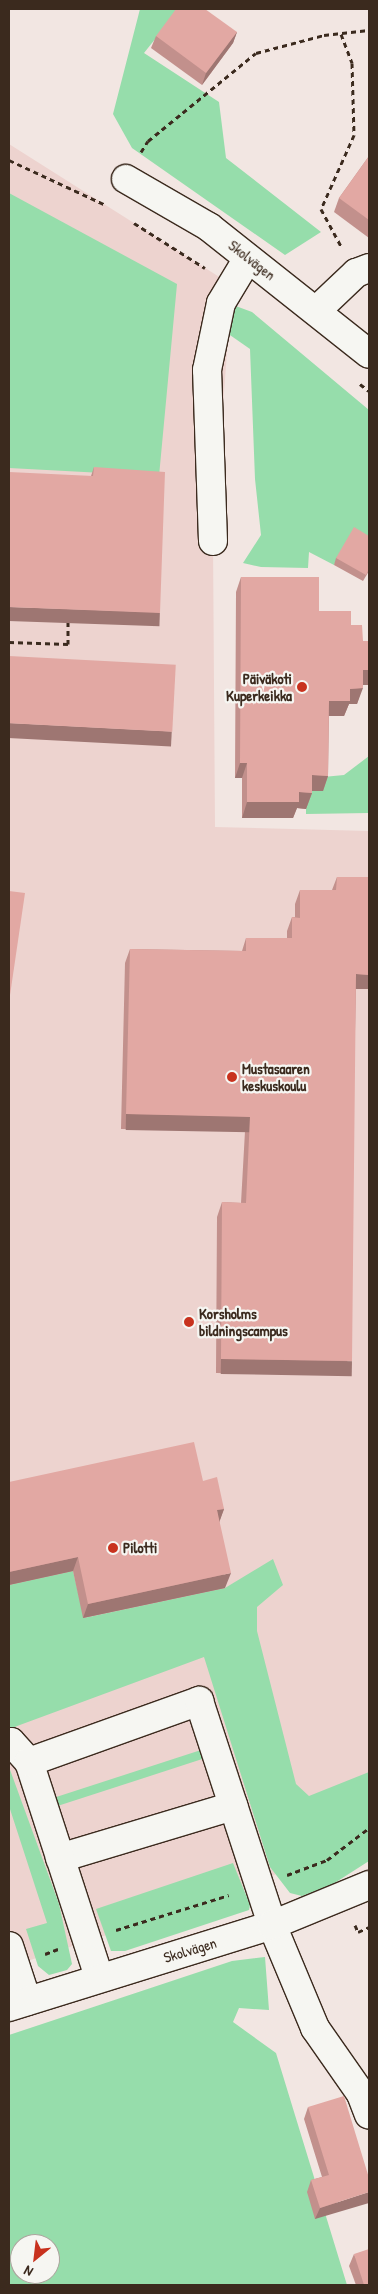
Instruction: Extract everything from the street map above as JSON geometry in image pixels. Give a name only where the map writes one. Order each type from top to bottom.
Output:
[{"type":"street","name":"Skolvägen","points":[[126,179],[209,227],[317,310],[369,354]]},
{"type":"street","points":[[213,541],[207,370],[221,303],[248,258]]},
{"type":"street","points":[[317,310],[363,270]]},
{"type":"street","points":[[29,1762],[199,1701],[272,1925],[315,2028],[361,2094],[369,2115]]},
{"type":"street","points":[[9,1743],[11,1742],[29,1762],[99,1978]]},
{"type":"street","points":[[60,1858],[233,1806]]},
{"type":"street","name":"Skolvägen","points":[[18,2004],[272,1925],[369,1886]]},
{"type":"street","points":[[12,1955],[18,2004]]},
{"type":"path","points":[[126,179],[148,142],[256,53],[324,35],[369,30]]},
{"type":"path","points":[[341,34],[352,63],[354,135],[321,209],[363,270]]},
{"type":"path","points":[[9,160],[112,208]]},
{"type":"path","points":[[128,218],[232,284]]},
{"type":"path","points":[[354,380],[369,391]]},
{"type":"path","points":[[9,642],[68,644],[68,615]]},
{"type":"path","points":[[12,1955],[87,1939],[259,1885],[327,1860],[369,1828]]},
{"type":"shaded area","name":"Korsholms bildningscampus","points":[[9,144],[232,285],[213,541],[215,827],[369,831],[369,1813],[259,1885],[9,1967]]},
{"type":"green space","points":[[140,9],[179,9],[144,53],[219,102],[226,158],[321,232],[285,255],[132,148],[113,114]]},
{"type":"green space","points":[[9,193],[177,284],[159,476],[9,468]]},
{"type":"green space","points":[[233,305],[252,312],[369,410],[369,544],[351,534],[334,565],[309,552],[308,568],[261,567],[243,563],[261,535],[255,479],[250,349],[227,333]]},
{"type":"green space","points":[[369,756],[369,813],[306,814],[306,791],[323,777],[344,775]]},
{"type":"green space","points":[[273,1559],[283,1585],[257,1607],[257,1631],[296,1784],[309,1796],[369,1772],[369,1861],[333,1884],[302,1896],[290,1893],[270,1867],[204,1657],[9,1729],[9,1585],[73,1571],[84,1618],[225,1588]]},
{"type":"green space","points":[[201,1750],[204,1759],[58,1806],[55,1797]]},
{"type":"green space","points":[[9,1767],[59,1904],[72,1964],[67,1970],[49,1975],[38,1966],[26,1929],[47,1923],[9,1806]]},
{"type":"green space","points":[[233,1863],[250,1905],[249,1910],[125,1951],[111,1951],[96,1909]]},
{"type":"green space","points":[[265,1957],[269,2010],[239,2008],[233,2022],[276,2053],[347,2285],[9,2285],[9,2035],[232,1961]]},
{"type":"building","points":[[176,9],[205,9],[237,32],[206,73],[156,36]]},
{"type":"building","points":[[369,156],[369,220],[339,198]]},
{"type":"building","points":[[94,467],[165,472],[160,613],[9,607],[9,472],[93,476]]},
{"type":"building","points":[[354,527],[369,536],[369,569],[366,575],[336,558]]},
{"type":"building","points":[[241,577],[319,577],[319,611],[351,611],[351,625],[362,625],[363,641],[369,641],[369,670],[363,670],[363,688],[350,689],[350,701],[329,701],[328,776],[312,775],[312,793],[299,792],[299,802],[247,802],[247,763],[240,763]]},
{"type":"building","points":[[9,656],[176,665],[172,732],[9,723]]},
{"type":"building","points":[[337,877],[369,877],[369,975],[356,974],[352,1361],[221,1359],[222,1202],[246,1203],[250,1117],[126,1114],[130,949],[246,951],[246,938],[292,938],[292,917],[300,918],[300,890],[336,890]]},
{"type":"building","points":[[9,891],[25,893],[9,1002]]},
{"type":"building","name":"Pilotti","points":[[194,1442],[203,1481],[217,1477],[224,1509],[217,1510],[231,1573],[88,1604],[78,1557],[9,1572],[9,1482]]},
{"type":"building","points":[[344,2096],[369,2178],[369,2192],[320,2208],[311,2180],[329,2175],[308,2107]]},
{"type":"building","points":[[369,2249],[369,2285],[364,2285],[354,2254]]},
{"type":"place","name":"Päiväkoti Kuperkeikka","points":[[302,687]]},
{"type":"place","name":"Mustasaaren keskuskoulu","points":[[232,1077]]},
{"type":"place","name":"Korsholms bildningscampus","points":[[189,1322]]},
{"type":"place","name":"Pilotti","points":[[113,1548]]}]
